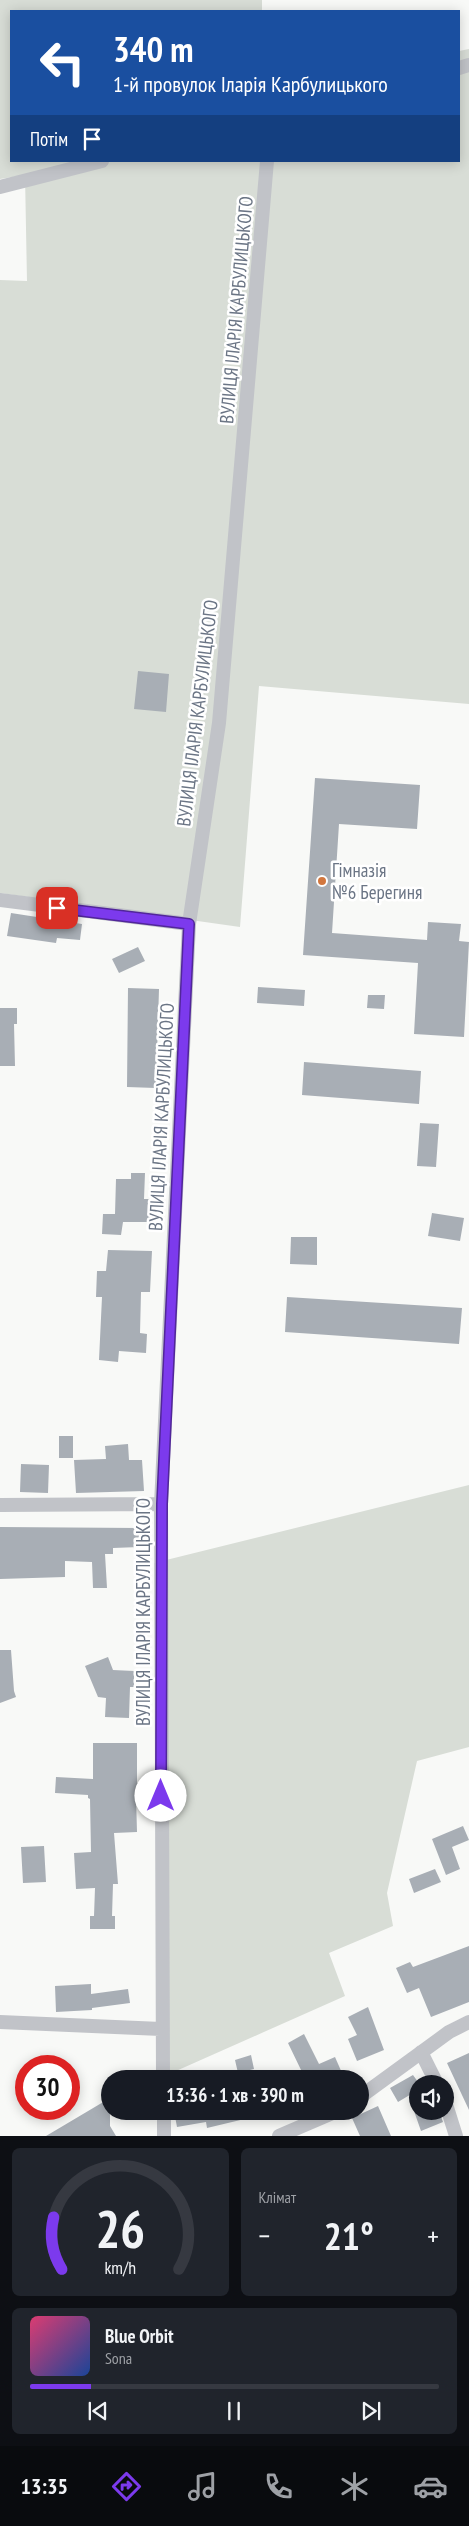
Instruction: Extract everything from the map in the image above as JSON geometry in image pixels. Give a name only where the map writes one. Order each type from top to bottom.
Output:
[{"type":"street","points":[[0,187],[98,162]]},
{"type":"street","name":"ВУЛИЦЯ ІЛАРІЯ КАРБУЛИЦЬКОГО","points":[[163,2070],[161,2029],[162,1504],[189,924],[219,723],[267,162]]},
{"type":"street","points":[[0,900],[189,924]]},
{"type":"street","points":[[0,1504],[162,1504]]},
{"type":"street","points":[[0,2022],[161,2029]]},
{"type":"street","points":[[369,2090],[449,2032],[469,2022]]},
{"type":"street","points":[[421,2052],[432,2075]]},
{"type":"street","points":[[164,2120],[164,2136]]},
{"type":"street","points":[[279,2136],[317,2120]]},
{"type":"street","points":[[451,2120],[456,2136]]},
{"type":"shaded area","points":[[0,0],[262,0],[262,10],[10,10],[10,162],[460,162],[460,51],[469,49],[469,704],[259,686],[240,927],[0,893],[0,280],[27,281],[25,175],[0,179]]},
{"type":"shaded area","points":[[469,1485],[469,1747],[417,1761],[387,1893],[393,1926],[329,1953],[345,1996],[178,2070],[158,2070],[154,1563]]},
{"type":"building","points":[[138,671],[169,674],[166,712],[134,709]]},
{"type":"building","name":"Гімназія №6 Берегиня","points":[[315,778],[420,785],[417,829],[339,824],[332,933],[427,940],[428,922],[461,924],[459,941],[469,942],[464,1037],[414,1034],[418,963],[303,955]]},
{"type":"building","points":[[11,913],[82,924],[80,940],[57,938],[56,943],[7,936]]},
{"type":"building","points":[[138,947],[145,961],[119,973],[112,959]]},
{"type":"building","points":[[258,987],[305,990],[304,1006],[257,1003]]},
{"type":"building","points":[[128,988],[159,989],[156,1088],[127,1087]]},
{"type":"building","points":[[368,995],[385,995],[384,1009],[367,1008]]},
{"type":"building","points":[[0,1008],[17,1008],[17,1024],[14,1024],[15,1066],[0,1066]]},
{"type":"building","points":[[304,1062],[421,1071],[419,1104],[302,1095]]},
{"type":"building","points":[[420,1123],[439,1124],[436,1167],[417,1166]]},
{"type":"building","points":[[131,1173],[145,1173],[144,1199],[153,1199],[152,1222],[123,1222],[121,1235],[102,1234],[103,1214],[115,1214],[116,1179],[131,1179]]},
{"type":"building","points":[[432,1213],[464,1218],[460,1241],[428,1236]]},
{"type":"building","points":[[291,1237],[317,1237],[317,1265],[290,1264]]},
{"type":"building","points":[[108,1250],[152,1251],[150,1292],[141,1292],[140,1333],[147,1334],[146,1353],[119,1351],[118,1362],[99,1360],[102,1297],[96,1297],[97,1271],[106,1271]]},
{"type":"building","points":[[287,1297],[462,1308],[459,1344],[285,1332]]},
{"type":"building","points":[[59,1436],[73,1436],[73,1458],[59,1458]]},
{"type":"building","points":[[128,1444],[129,1460],[142,1460],[144,1491],[76,1493],[74,1460],[106,1459],[105,1446]]},
{"type":"building","points":[[21,1464],[49,1465],[48,1493],[20,1492]]},
{"type":"building","points":[[0,1527],[139,1528],[139,1547],[113,1548],[113,1554],[105,1554],[107,1588],[93,1588],[92,1562],[65,1561],[65,1577],[0,1579]]},
{"type":"building","points":[[0,1650],[11,1650],[16,1697],[0,1703]]},
{"type":"building","points":[[108,1657],[113,1670],[134,1671],[134,1687],[130,1687],[129,1718],[105,1717],[106,1698],[98,1697],[85,1666]]},
{"type":"building","points":[[93,1743],[137,1743],[137,1783],[148,1783],[148,1796],[136,1796],[137,1832],[114,1833],[118,1884],[113,1884],[112,1916],[115,1916],[115,1929],[90,1929],[90,1916],[94,1916],[95,1888],[76,1889],[74,1853],[91,1852],[90,1799],[88,1795],[55,1793],[56,1777],[93,1779]]},
{"type":"building","points":[[463,1826],[469,1840],[452,1847],[460,1869],[446,1875],[432,1839]]},
{"type":"building","points":[[44,1846],[46,1882],[23,1883],[21,1847]]},
{"type":"building","points":[[435,1869],[441,1882],[414,1893],[409,1879]]},
{"type":"building","points":[[469,1946],[469,2002],[431,2017],[419,1988],[407,1993],[396,1968],[410,1962],[413,1967]]},
{"type":"building","points":[[91,1984],[91,1994],[128,1989],[130,2003],[92,2008],[92,2010],[56,2012],[55,1986]]},
{"type":"building","points":[[368,2007],[384,2050],[357,2061],[348,2039],[357,2035],[348,2017]]},
{"type":"building","points":[[304,2034],[319,2064],[335,2057],[341,2070],[301,2070],[288,2043]]},
{"type":"building","points":[[469,2053],[469,2110],[454,2075],[447,2063]]},
{"type":"building","points":[[251,2055],[254,2069],[237,2070],[235,2060]]},
{"type":"building","points":[[409,2077],[409,2095],[398,2102],[390,2088]]},
{"type":"building","points":[[101,2103],[101,2120],[110,2120],[110,2126],[116,2136],[46,2136],[73,2120],[80,2120],[80,2116]]},
{"type":"building","points":[[378,2106],[391,2136],[360,2136],[353,2120],[369,2120],[369,2110]]},
{"type":"building","points":[[176,2120],[240,2120],[207,2128],[206,2122],[177,2127]]},
{"type":"building","points":[[417,2120],[442,2120],[443,2122],[421,2131]]},
{"type":"place","name":"Гімназія №6 Берегиня","points":[[322,881]]},
{"type":"route","points":[[57,908],[189,924],[162,1504],[161,1796]]}]
